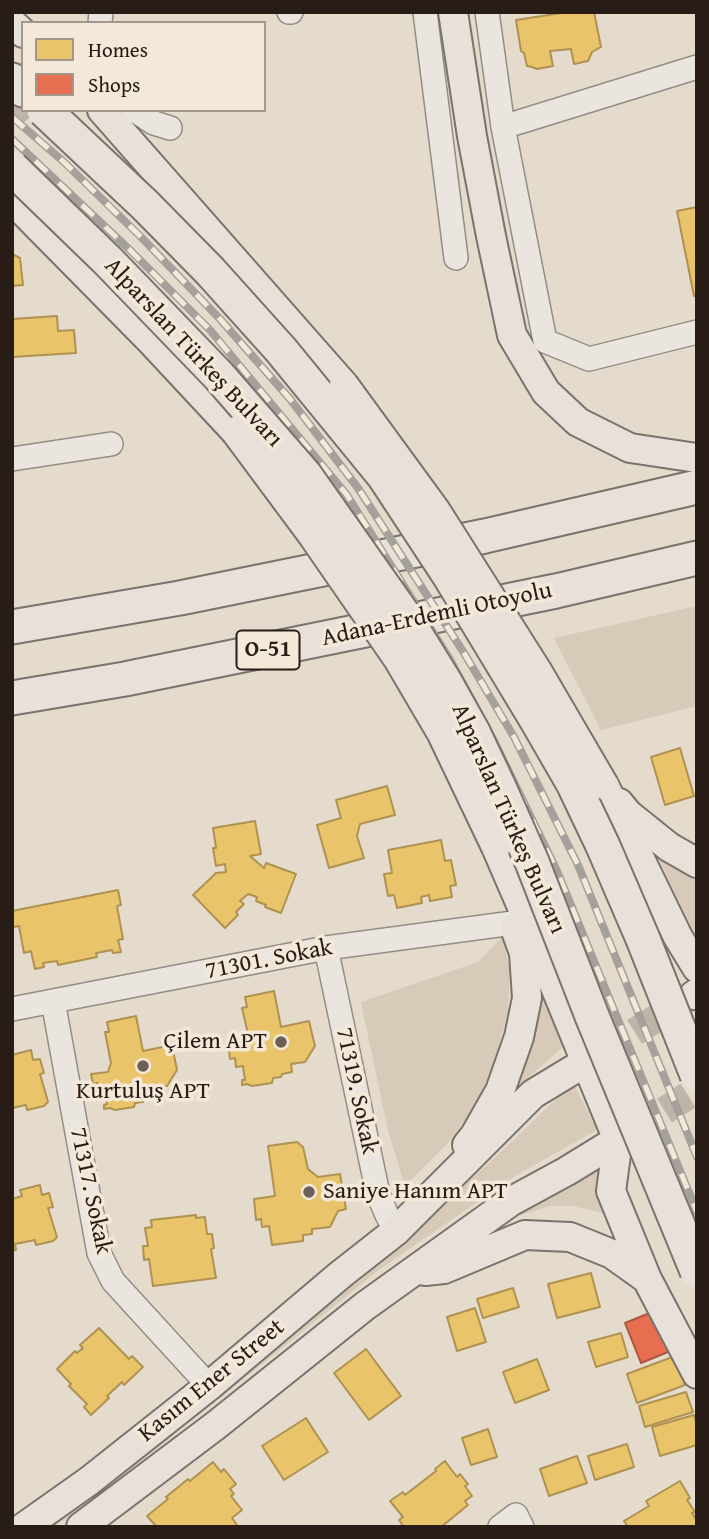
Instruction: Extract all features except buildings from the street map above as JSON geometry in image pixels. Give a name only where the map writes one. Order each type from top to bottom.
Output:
[{"type":"highway","points":[[46,112],[145,205],[210,271],[281,349],[384,476],[449,575],[573,783],[628,904],[697,1075]]},
{"type":"highway","name":"Alparslan Türkeş Bulvarı","points":[[12,168],[126,280],[219,376],[273,437],[342,526],[438,670],[473,732],[526,849],[697,1271]]},
{"type":"highway","points":[[12,627],[194,595],[485,536],[697,487]]},
{"type":"highway","name":"Adana-Erdemli Otoyolu","points":[[12,698],[138,677],[556,591],[697,558]]},
{"type":"highway","points":[[556,591],[697,583]]},
{"type":"main road","points":[[453,12],[472,136],[512,335],[545,392],[578,422],[630,449],[697,458]]},
{"type":"main road","points":[[104,112],[344,385],[436,511],[538,672],[604,785],[678,937],[696,986]]},
{"type":"main road","name":"Alparslan Türkeş Bulvarı","points":[[12,200],[152,342],[235,432],[313,536],[398,659],[442,734],[496,847],[521,922],[593,1058],[624,1137],[611,1191],[647,1279],[697,1374]]},
{"type":"main road","points":[[604,785],[628,814],[669,847],[697,863]]},
{"type":"main road","points":[[397,1231],[475,1135],[500,1091],[519,1037],[527,998],[521,922]]},
{"type":"main road","points":[[397,1231],[534,1094],[593,1058]]},
{"type":"main road","name":"Kasım Ener Street","points":[[81,1527],[412,1272],[510,1202],[624,1137]]},
{"type":"main road","name":"Kasım Ener Street","points":[[24,1527],[89,1481],[209,1386],[340,1275],[397,1231]]},
{"type":"main road","points":[[412,1272],[444,1269],[526,1235],[570,1237],[612,1254],[647,1279]]},
{"type":"street","points":[[425,12],[456,258]]},
{"type":"street","points":[[487,12],[503,127],[545,341],[589,359],[697,332]]},
{"type":"street","points":[[503,127],[697,67]]},
{"type":"street","points":[[137,112],[153,123],[170,128]]},
{"type":"street","points":[[12,459],[111,444]]},
{"type":"street","name":"71301. Sokak","points":[[12,1009],[326,948],[521,922]]},
{"type":"street","name":"71319. Sokak","points":[[326,948],[378,1194],[397,1231]]},
{"type":"street","name":"71317. Sokak","points":[[53,1001],[99,1253],[114,1281],[209,1386]]},
{"type":"shaded area","points":[[697,606],[697,706],[601,730],[554,638]]},
{"type":"shaded area","points":[[654,849],[697,879],[697,939]]},
{"type":"shaded area","points":[[502,937],[510,970],[508,1010],[494,1066],[471,1112],[447,1144],[405,1186],[388,1131],[361,1002],[478,962]]},
{"type":"shaded area","points":[[531,953],[566,1040],[562,1048],[506,1097]]},
{"type":"shaded area","points":[[573,1083],[597,1130],[515,1176],[378,1271],[90,1502],[54,1527],[42,1527],[407,1236]]},
{"type":"shaded area","points":[[605,1163],[623,1223],[599,1212],[573,1206],[550,1206],[509,1219]]},
{"type":"tunnel","points":[[12,114],[21,107]]},
{"type":"tunnel","points":[[599,1054],[689,998]]},
{"type":"tunnel","points":[[629,1133],[697,1090]]},
{"type":"railway","points":[[12,117],[65,163],[220,319],[290,399],[358,488],[464,653],[514,737],[578,865],[697,1157]]},
{"type":"railway","points":[[12,139],[210,330],[347,495],[449,658],[494,741],[557,871],[697,1212]]},
{"type":"place","name":"Çilem APT","points":[[281,1042]]},
{"type":"place","name":"Kurtuluş APT","points":[[143,1066]]},
{"type":"place","name":"Saniye Hanım APT","points":[[309,1192]]}]
